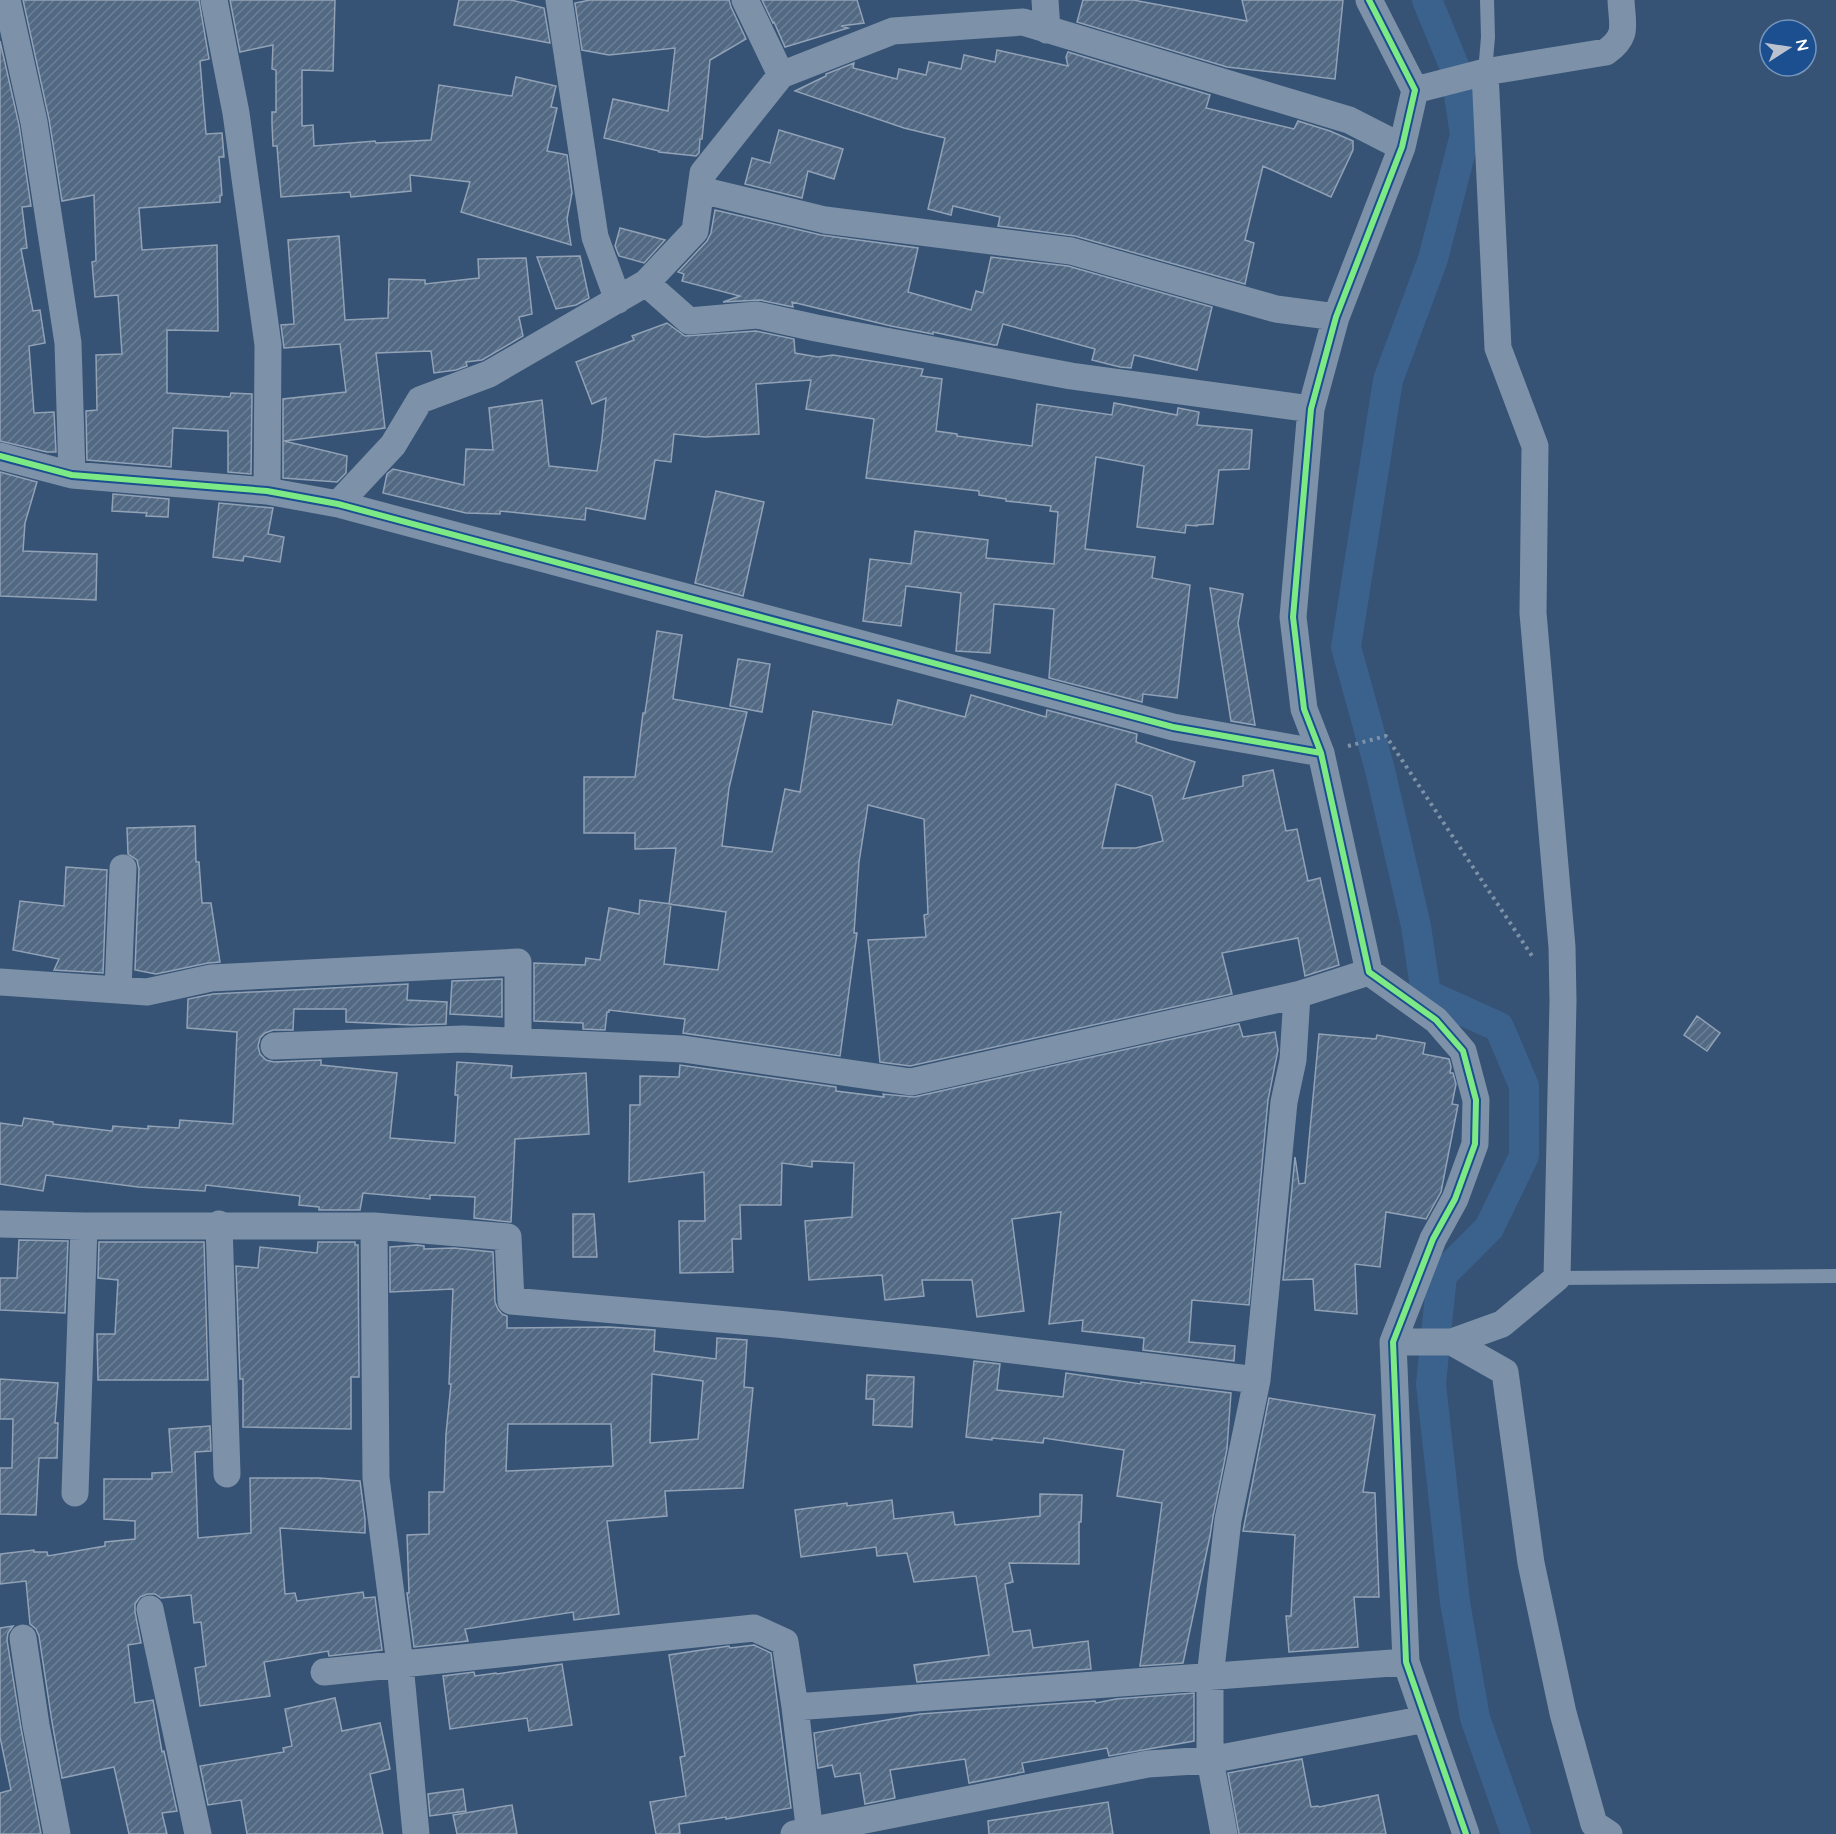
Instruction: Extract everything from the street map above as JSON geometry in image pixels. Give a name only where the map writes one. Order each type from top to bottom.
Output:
[{"type":"street","points":[[7,0],[34,122],[69,343],[72,475]]},
{"type":"street","points":[[214,0],[236,113],[268,345],[267,490]]},
{"type":"street","points":[[559,0],[595,237],[618,300]]},
{"type":"street","points":[[745,0],[781,75]]},
{"type":"street","points":[[1045,0],[1047,30]]},
{"type":"street","points":[[1368,0],[1414,90],[1402,147],[1336,317],[1311,409],[1293,617],[1304,709],[1321,753],[1369,972],[1436,1020],[1463,1051],[1476,1100],[1475,1144],[1455,1199],[1434,1239],[1393,1342],[1406,1662],[1466,1834]]},
{"type":"street","points":[[1414,90],[1485,72],[1606,52],[1617,44],[1623,33],[1621,0]]},
{"type":"street","points":[[338,504],[393,445],[420,400],[489,374],[646,283],[695,231],[703,173],[781,75],[893,31],[1023,22],[1349,120],[1402,147]]},
{"type":"street","points":[[1393,1342],[1452,1342],[1502,1324],[1557,1278],[1563,1001],[1562,947],[1533,613],[1535,446],[1498,348],[1485,72]]},
{"type":"street","points":[[701,190],[825,220],[1071,251],[1276,309],[1336,317]]},
{"type":"street","points":[[646,283],[689,321],[757,315],[1071,376],[1311,409]]},
{"type":"street","points":[[0,456],[72,475],[267,490],[338,504],[1173,728],[1321,753]]},
{"type":"street","points":[[118,989],[123,868]]},
{"type":"street","points":[[0,982],[147,992],[211,978],[518,962],[518,1041]]},
{"type":"street","points":[[274,1046],[462,1039],[683,1049],[911,1082],[1297,995],[1369,972]]},
{"type":"street","points":[[1224,1834],[1210,1760],[1210,1677],[1228,1520],[1257,1380],[1284,1102],[1293,1060],[1297,995]]},
{"type":"street","points":[[0,1224],[374,1226],[508,1237],[511,1301],[777,1324],[948,1342],[1257,1380]]},
{"type":"street","points":[[219,1224],[227,1474]]},
{"type":"street","points":[[75,1493],[84,1226]]},
{"type":"street","points":[[374,1226],[376,1478],[400,1664],[416,1834]]},
{"type":"street","points":[[1452,1342],[1505,1372],[1531,1563],[1563,1713],[1594,1824],[1609,1834]]},
{"type":"street","points":[[150,1609],[198,1834]]},
{"type":"street","points":[[324,1672],[754,1628],[785,1642],[795,1707],[805,1833],[1148,1764],[1210,1760],[1426,1719]]},
{"type":"street","points":[[22,1638],[57,1834]]},
{"type":"street","points":[[795,1707],[1406,1662]]},
{"type":"lane","points":[[1485,72],[1488,37],[1487,0]]},
{"type":"lane","points":[[1557,1278],[1836,1276]]},
{"type":"path","points":[[1321,753],[1386,736],[1536,962]]},
{"type":"building","points":[[23,0],[199,0],[209,59],[200,61],[206,134],[222,133],[224,157],[219,157],[222,195],[220,202],[139,208],[142,250],[217,245],[218,331],[167,330],[167,393],[230,397],[231,393],[252,394],[251,474],[228,472],[228,431],[173,428],[171,467],[87,460],[86,411],[97,410],[96,355],[122,354],[118,295],[95,297],[92,262],[96,261],[94,195],[62,201],[49,119]]},
{"type":"building","points":[[230,0],[335,0],[333,71],[302,70],[302,126],[313,125],[314,146],[375,141],[376,143],[431,140],[439,85],[512,96],[516,77],[556,86],[551,107],[557,108],[547,151],[567,155],[572,193],[567,219],[571,245],[461,212],[470,182],[410,175],[411,191],[351,197],[350,192],[281,197],[277,146],[273,146],[272,112],[276,112],[276,70],[272,69],[273,45],[240,52]]},
{"type":"building","points":[[459,0],[511,0],[544,8],[550,43],[454,25]]},
{"type":"building","points":[[590,0],[729,0],[746,39],[710,60],[702,139],[700,139],[699,153],[696,156],[659,152],[604,138],[613,99],[668,111],[675,48],[609,55],[582,50],[575,3]]},
{"type":"building","points":[[762,0],[857,0],[864,23],[841,26],[848,28],[785,47]]},
{"type":"building","points":[[1083,0],[1133,0],[1247,21],[1242,0],[1343,0],[1335,79],[1227,67],[1077,22]]},
{"type":"building","points":[[0,41],[19,125],[31,206],[22,207],[27,248],[21,249],[33,311],[40,310],[45,343],[29,346],[34,413],[54,412],[56,452],[0,441]]},
{"type":"building","points":[[997,50],[1068,66],[1066,57],[1068,52],[1210,95],[1206,108],[1294,129],[1298,121],[1330,131],[1353,141],[1353,150],[1331,197],[1263,166],[1245,240],[1254,243],[1245,284],[1075,236],[998,226],[1000,217],[953,206],[951,215],[928,209],[945,138],[904,128],[795,91],[826,74],[854,63],[853,68],[897,79],[899,69],[926,75],[929,62],[961,69],[964,55],[995,62]]},
{"type":"building","points":[[779,130],[843,149],[834,179],[808,171],[802,198],[745,184],[752,158],[770,163]]},
{"type":"building","points":[[715,210],[821,235],[918,248],[908,292],[971,310],[976,291],[983,293],[991,257],[1068,266],[1212,307],[1197,370],[1134,355],[1131,368],[1120,367],[1092,360],[1095,349],[1003,324],[997,345],[994,345],[891,326],[792,302],[793,307],[760,300],[723,302],[740,296],[682,281],[684,274],[678,272],[707,241],[711,233]]},
{"type":"building","points":[[620,228],[665,240],[644,263],[619,256],[615,246]]},
{"type":"building","points":[[339,236],[345,320],[388,318],[389,279],[425,280],[425,284],[479,278],[478,259],[526,258],[532,314],[519,317],[523,336],[482,360],[466,362],[467,366],[456,370],[434,373],[431,351],[376,353],[385,428],[284,441],[347,456],[346,473],[337,482],[283,478],[283,399],[346,392],[340,344],[284,348],[281,325],[294,324],[288,240]]},
{"type":"building","points":[[580,256],[589,298],[576,305],[556,309],[537,257]]},
{"type":"building","points":[[667,323],[685,336],[756,331],[794,339],[795,353],[818,357],[833,355],[923,369],[921,376],[942,379],[936,431],[957,434],[957,436],[1032,446],[1037,404],[1112,415],[1114,403],[1177,415],[1178,408],[1199,412],[1197,425],[1252,430],[1249,469],[1219,470],[1213,524],[1186,525],[1185,533],[1137,527],[1144,466],[1096,457],[1085,549],[1155,557],[1152,578],[1190,585],[1177,698],[1143,694],[1142,702],[1049,678],[1054,609],[994,604],[990,653],[956,651],[961,593],[906,586],[901,626],[863,621],[870,559],[911,564],[915,531],[988,540],[986,558],[1054,564],[1058,512],[1050,511],[1051,506],[1006,501],[1006,499],[979,495],[979,491],[866,478],[874,419],[806,409],[811,380],[756,384],[759,434],[705,437],[674,434],[671,462],[655,460],[645,519],[586,508],[585,520],[500,511],[500,514],[466,513],[383,493],[387,474],[393,469],[464,485],[466,449],[493,450],[489,408],[542,400],[549,466],[597,471],[606,398],[592,404],[576,362],[634,340],[632,336]]},
{"type":"building","points":[[0,472],[37,482],[25,523],[23,551],[97,554],[96,600],[0,596]]},
{"type":"building","points":[[716,491],[764,502],[743,596],[695,583]]},
{"type":"building","points":[[113,494],[169,499],[168,517],[112,511]]},
{"type":"building","points":[[219,503],[273,508],[268,534],[284,537],[280,562],[244,556],[243,561],[213,557]]},
{"type":"building","points":[[1210,588],[1243,594],[1238,623],[1255,725],[1231,721]]},
{"type":"building","points":[[657,631],[682,635],[673,699],[747,712],[729,788],[722,846],[772,852],[785,789],[800,792],[813,711],[892,725],[898,700],[965,717],[971,695],[1046,717],[1047,710],[1137,734],[1136,742],[1195,762],[1183,799],[1243,786],[1243,776],[1273,770],[1286,831],[1297,829],[1308,881],[1320,878],[1339,965],[1305,976],[1298,938],[1222,953],[1232,994],[910,1066],[880,1062],[868,940],[926,937],[924,915],[928,914],[924,819],[868,805],[859,862],[854,933],[857,933],[840,1056],[683,1033],[685,1019],[609,1010],[605,1030],[583,1029],[583,1023],[534,1021],[534,963],[585,965],[586,958],[600,960],[609,908],[639,914],[640,900],[669,904],[676,848],[635,849],[635,833],[584,833],[584,777],[635,777],[643,713],[645,713]],"holes":[[[1116,784],[1152,796],[1163,841],[1136,848],[1102,848]],[[671,904],[726,912],[718,970],[664,964]]]},
{"type":"building","points":[[738,659],[770,664],[762,712],[730,706]]},
{"type":"building","points":[[195,826],[196,862],[199,862],[202,903],[211,903],[220,962],[156,974],[135,970],[139,869],[137,860],[128,854],[127,828]]},
{"type":"building","points":[[66,867],[107,870],[103,973],[54,970],[59,959],[13,950],[20,901],[64,906]]},
{"type":"building","points":[[502,979],[502,1017],[450,1014],[452,981]]},
{"type":"building","points":[[408,984],[407,1000],[447,1002],[446,1024],[346,1022],[346,1009],[294,1009],[293,1030],[273,1030],[265,1033],[260,1038],[258,1046],[260,1054],[266,1060],[274,1062],[321,1060],[321,1065],[397,1073],[390,1138],[455,1143],[458,1095],[455,1095],[457,1062],[512,1066],[511,1078],[586,1073],[589,1134],[515,1139],[511,1222],[474,1218],[475,1197],[430,1195],[430,1199],[363,1193],[360,1210],[319,1210],[319,1207],[299,1205],[300,1196],[206,1185],[205,1191],[138,1187],[46,1175],[43,1191],[0,1184],[0,1123],[22,1126],[24,1118],[112,1131],[113,1126],[148,1129],[148,1126],[179,1128],[180,1120],[233,1124],[237,1032],[187,1028],[188,999],[213,994]]},
{"type":"building","points":[[1697,1016],[1720,1033],[1707,1051],[1684,1035]]},
{"type":"building","points":[[1239,1024],[1243,1037],[1275,1032],[1278,1050],[1268,1100],[1249,1305],[1192,1300],[1189,1342],[1235,1346],[1234,1361],[1143,1350],[1144,1338],[1082,1331],[1083,1320],[1049,1324],[1061,1212],[1012,1219],[1024,1311],[977,1317],[972,1280],[922,1280],[924,1296],[885,1300],[882,1275],[809,1280],[805,1221],[852,1217],[854,1163],[812,1161],[812,1167],[782,1163],[781,1205],[740,1205],[741,1239],[732,1239],[733,1272],[680,1273],[679,1221],[705,1221],[704,1172],[629,1182],[630,1105],[640,1105],[640,1076],[679,1077],[680,1065],[836,1087],[836,1091],[884,1097],[883,1094],[914,1097]]},
{"type":"building","points":[[1319,1034],[1376,1039],[1377,1035],[1425,1043],[1423,1054],[1449,1059],[1450,1073],[1453,1073],[1456,1084],[1452,1104],[1458,1105],[1441,1192],[1426,1219],[1386,1212],[1380,1267],[1355,1264],[1357,1314],[1315,1310],[1313,1279],[1283,1280],[1295,1157],[1299,1184],[1305,1183]]},
{"type":"building","points":[[573,1214],[594,1214],[597,1257],[573,1257]]},
{"type":"building","points":[[19,1240],[68,1241],[65,1313],[0,1310],[0,1278],[17,1278]]},
{"type":"building","points":[[99,1242],[204,1242],[208,1380],[98,1380],[97,1334],[115,1334],[118,1280],[98,1278]]},
{"type":"building","points":[[318,1242],[355,1242],[355,1245],[358,1245],[359,1377],[351,1377],[351,1429],[243,1427],[243,1379],[240,1379],[236,1266],[258,1268],[260,1247],[317,1253]]},
{"type":"building","points":[[417,1245],[424,1246],[424,1249],[454,1248],[493,1252],[495,1302],[502,1314],[507,1316],[507,1328],[609,1327],[655,1330],[654,1351],[716,1359],[717,1338],[747,1340],[744,1387],[753,1388],[743,1488],[665,1491],[667,1516],[607,1521],[619,1614],[574,1620],[573,1612],[465,1629],[468,1641],[414,1647],[407,1593],[409,1593],[407,1535],[429,1534],[429,1492],[444,1492],[451,1384],[449,1384],[453,1289],[390,1292],[390,1247]],"holes":[[[652,1374],[703,1381],[698,1439],[650,1443]],[[508,1424],[611,1424],[613,1466],[506,1471]]]},
{"type":"building","points":[[974,1361],[1000,1364],[997,1390],[1063,1397],[1066,1373],[1141,1384],[1141,1382],[1231,1393],[1227,1449],[1183,1663],[1140,1666],[1162,1503],[1117,1496],[1124,1450],[1044,1438],[1043,1443],[966,1437]]},
{"type":"building","points":[[867,1375],[914,1377],[912,1427],[873,1425],[874,1399],[866,1399]]},
{"type":"building","points":[[0,1379],[58,1383],[55,1423],[58,1423],[57,1458],[39,1458],[36,1515],[0,1514],[0,1468],[12,1468],[13,1419],[0,1419]]},
{"type":"building","points":[[1269,1398],[1375,1415],[1363,1492],[1375,1493],[1379,1597],[1354,1597],[1358,1647],[1289,1652],[1286,1616],[1291,1616],[1295,1535],[1243,1531]]},
{"type":"building","points":[[210,1426],[211,1451],[195,1452],[198,1538],[251,1533],[250,1478],[319,1478],[360,1481],[365,1533],[280,1528],[285,1594],[295,1593],[297,1601],[363,1592],[364,1598],[375,1597],[382,1650],[329,1656],[328,1651],[264,1662],[270,1696],[200,1706],[195,1668],[206,1666],[201,1622],[194,1623],[191,1595],[161,1598],[155,1594],[147,1594],[140,1597],[135,1604],[135,1612],[141,1643],[128,1645],[135,1703],[153,1700],[162,1752],[164,1751],[177,1811],[162,1813],[167,1834],[129,1834],[114,1767],[62,1778],[39,1636],[30,1624],[26,1581],[0,1584],[0,1554],[34,1550],[34,1552],[47,1552],[48,1556],[105,1546],[105,1542],[135,1539],[135,1521],[104,1519],[104,1479],[152,1479],[152,1473],[172,1472],[169,1429]]},
{"type":"building","points":[[1040,1494],[1082,1495],[1081,1522],[1079,1522],[1079,1564],[1009,1563],[1013,1582],[1005,1584],[1013,1632],[1030,1630],[1033,1648],[1088,1641],[1091,1669],[917,1682],[914,1665],[989,1655],[976,1576],[914,1582],[907,1553],[877,1556],[876,1547],[801,1557],[795,1510],[892,1500],[894,1519],[953,1512],[955,1525],[1040,1516]]},
{"type":"building","points":[[13,1626],[8,1633],[7,1640],[41,1834],[0,1834],[0,1793],[11,1790],[0,1737],[0,1628]]},
{"type":"building","points":[[754,1645],[771,1653],[791,1808],[679,1824],[680,1834],[656,1834],[650,1802],[686,1796],[680,1757],[685,1756],[669,1655],[729,1646],[730,1648]]},
{"type":"building","points":[[562,1664],[572,1725],[529,1731],[527,1718],[450,1729],[443,1676],[474,1672],[475,1676],[497,1674]]},
{"type":"building","points":[[1194,1693],[1194,1741],[1109,1756],[1107,1748],[1022,1763],[1024,1772],[969,1783],[965,1759],[890,1770],[895,1798],[865,1804],[860,1773],[835,1777],[832,1765],[818,1768],[814,1733],[920,1714],[1095,1701],[1096,1703],[1116,1699]]},
{"type":"building","points":[[335,1698],[342,1731],[380,1723],[390,1769],[370,1774],[383,1834],[247,1834],[241,1800],[208,1805],[200,1766],[284,1752],[283,1748],[292,1746],[285,1709]]},
{"type":"building","points":[[1302,1759],[1311,1807],[1378,1795],[1386,1834],[1239,1834],[1228,1773]]},
{"type":"building","points":[[463,1789],[466,1811],[430,1816],[428,1794]]},
{"type":"building","points":[[1108,1802],[1113,1834],[989,1834],[988,1821]]},
{"type":"building","points":[[512,1805],[517,1834],[457,1834],[453,1815]]},
{"type":"waterway","points":[[1427,0],[1455,68],[1465,135],[1433,259],[1388,380],[1346,647],[1380,770],[1416,926],[1426,994],[1499,1027],[1524,1086],[1524,1156],[1489,1228],[1442,1275],[1431,1384],[1455,1602],[1475,1718],[1516,1834]]},
{"type":"cycle path","points":[[1369,0],[1415,90],[1402,147],[1336,317],[1311,409],[1293,617],[1304,709],[1321,753],[1369,972],[1436,1020],[1463,1051],[1476,1100],[1475,1144],[1455,1199],[1433,1239],[1393,1342],[1406,1662],[1466,1834]]},
{"type":"cycle path","points":[[0,456],[72,475],[267,491],[338,504],[1173,727],[1321,753]]}]
